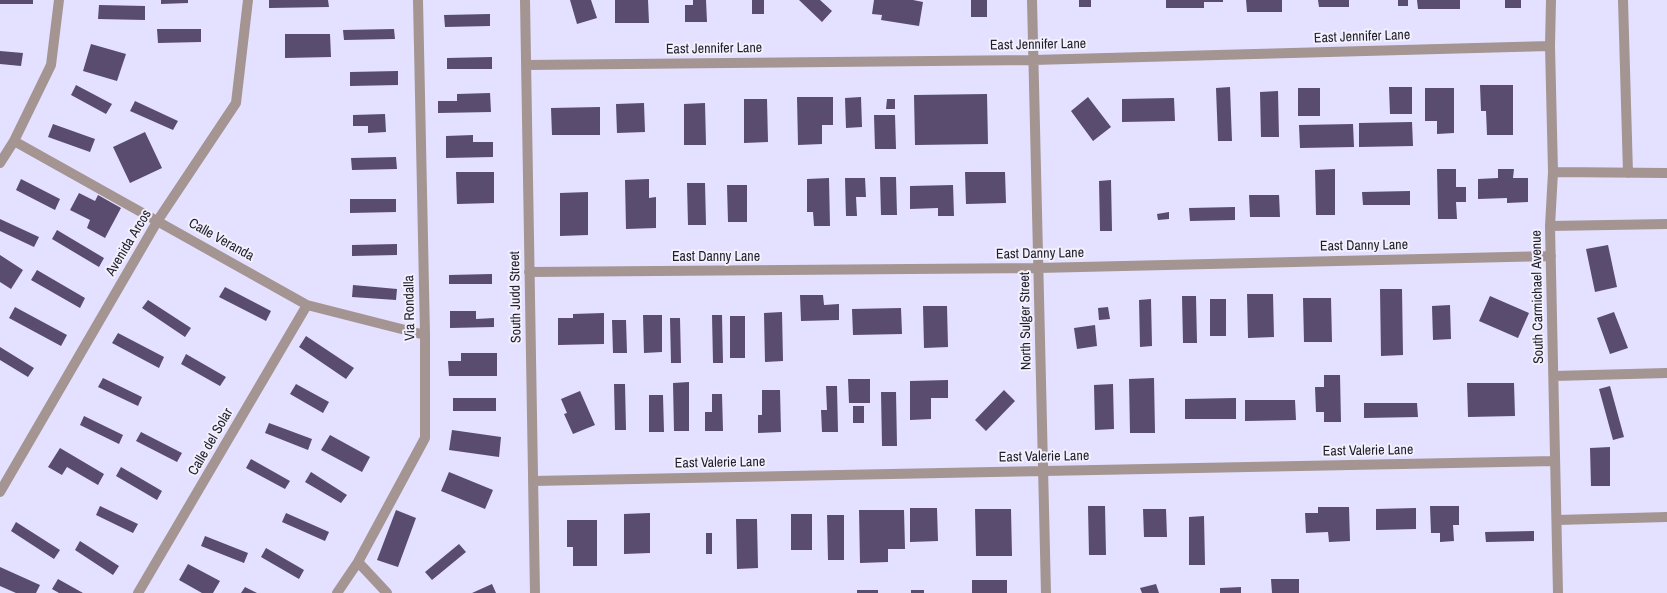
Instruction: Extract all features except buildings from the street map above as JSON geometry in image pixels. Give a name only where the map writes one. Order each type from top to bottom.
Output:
[{"type":"street","points":[[0,163],[14,141],[51,65],[59,0]]},
{"type":"street","name":"Avenida Arcos","points":[[0,492],[158,220],[236,103],[248,0]]},
{"type":"street","name":"Via Rondalla","points":[[337,593],[358,562],[425,438],[425,335],[418,0]]},
{"type":"street","name":"South Judd Street","points":[[525,0],[535,593]]},
{"type":"street","name":"North Sulger Street","points":[[1032,0],[1046,593]]},
{"type":"street","name":"South Carmichael Avenue","points":[[1550,0],[1553,172],[1550,226],[1558,593]]},
{"type":"street","points":[[1623,0],[1628,172]]},
{"type":"street","name":"East Jennifer Lane","points":[[526,65],[1033,60],[1550,46]]},
{"type":"street","name":"Calle Veranda","points":[[14,141],[158,220],[307,305],[425,335]]},
{"type":"street","points":[[1553,172],[1667,173]]},
{"type":"street","points":[[1550,226],[1667,224]]},
{"type":"street","name":"East Danny Lane","points":[[530,272],[1038,268],[1551,256]]},
{"type":"street","name":"Calle del Solar","points":[[138,593],[307,305]]},
{"type":"street","points":[[1554,376],[1667,373]]},
{"type":"street","name":"East Valerie Lane","points":[[533,481],[1555,462]]},
{"type":"street","points":[[1557,520],[1667,517]]},
{"type":"street","points":[[358,562],[387,593]]}]
